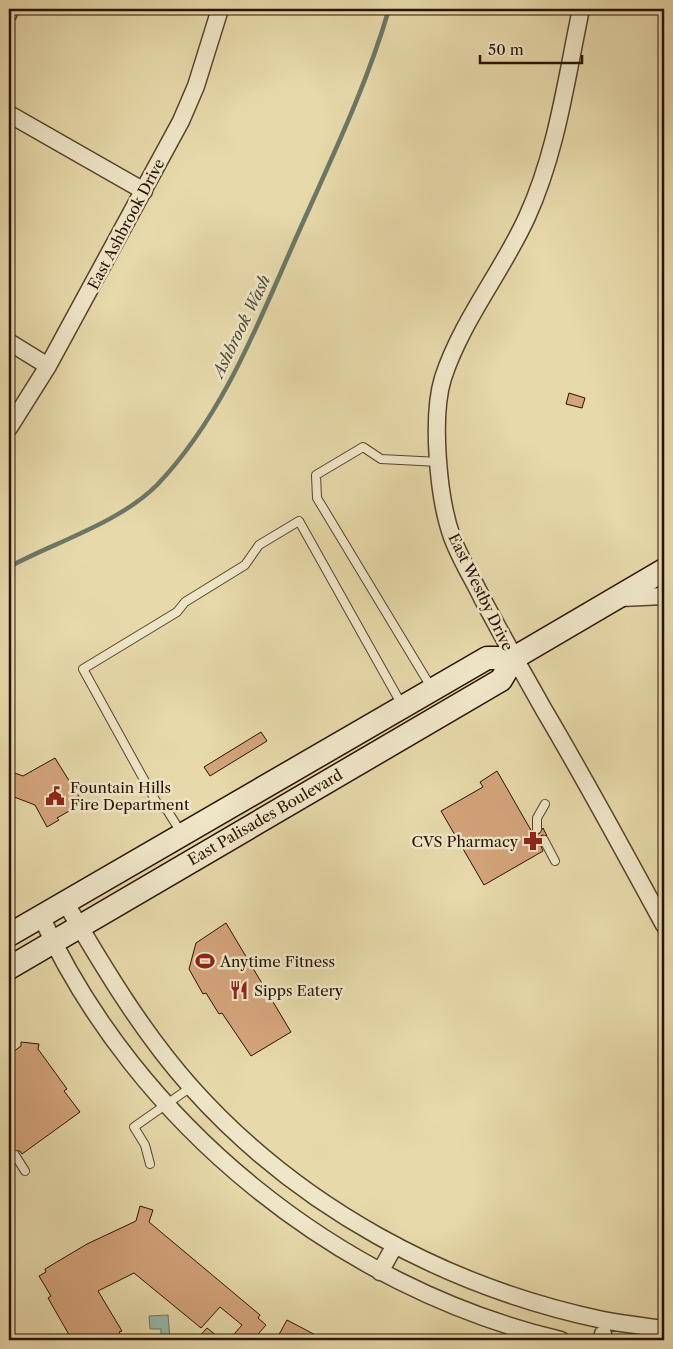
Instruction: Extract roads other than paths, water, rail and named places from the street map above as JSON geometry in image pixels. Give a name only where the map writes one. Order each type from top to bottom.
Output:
[{"type":"street","points":[[9,14],[10,9]]},
{"type":"street","name":"East Ashbrook Drive","points":[[9,428],[48,366],[144,191],[192,95],[220,9]]},
{"type":"street","name":"East Westby Drive","points":[[581,9],[554,142],[528,214],[508,257],[468,322],[443,378],[438,407],[439,462],[445,512],[452,537],[514,658],[574,761],[664,925]]},
{"type":"street","points":[[9,114],[144,191]]},
{"type":"street","points":[[9,342],[48,366]]},
{"type":"street","name":"East Palisades Boulevard","points":[[9,968],[501,680],[514,658],[664,570]]},
{"type":"street","points":[[616,598],[664,596]]},
{"type":"street","name":"East Palisades Boulevard","points":[[9,935],[487,658],[514,658]]},
{"type":"street","points":[[65,902],[137,1018],[191,1086],[237,1134],[273,1165],[324,1203],[396,1245],[450,1272],[533,1302],[604,1320],[664,1329]]},
{"type":"street","points":[[41,916],[53,943],[100,1019],[167,1106],[213,1152],[267,1198],[317,1234],[380,1272],[426,1294],[489,1320],[561,1340]]},
{"type":"street","points":[[380,1272],[396,1245]]},
{"type":"lane","points":[[432,690],[317,498],[316,475],[363,447],[381,459],[439,462]]},
{"type":"lane","points":[[182,836],[167,810],[158,805],[83,669],[177,612],[185,602],[245,565],[259,545],[299,521],[404,707]]},
{"type":"lane","points":[[537,829],[537,818],[545,804]]},
{"type":"lane","points":[[544,840],[555,861]]},
{"type":"lane","points":[[150,1164],[145,1145],[134,1127],[167,1106],[191,1086]]},
{"type":"lane","points":[[15,1155],[25,1171]]},
{"type":"waterway","name":"Ashbrook Wash","points":[[9,567],[106,521],[142,498],[157,485],[202,428],[239,364],[270,297],[348,120],[370,66],[389,9]]},
{"type":"place","name":"Fountain Hills Fire Department","points":[[55,796]]},
{"type":"place","name":"CVS Pharmacy","points":[[533,841]]},
{"type":"place","name":"Anytime Fitness","points":[[205,961]]},
{"type":"place","name":"Sipps Eatery","points":[[239,990]]}]
